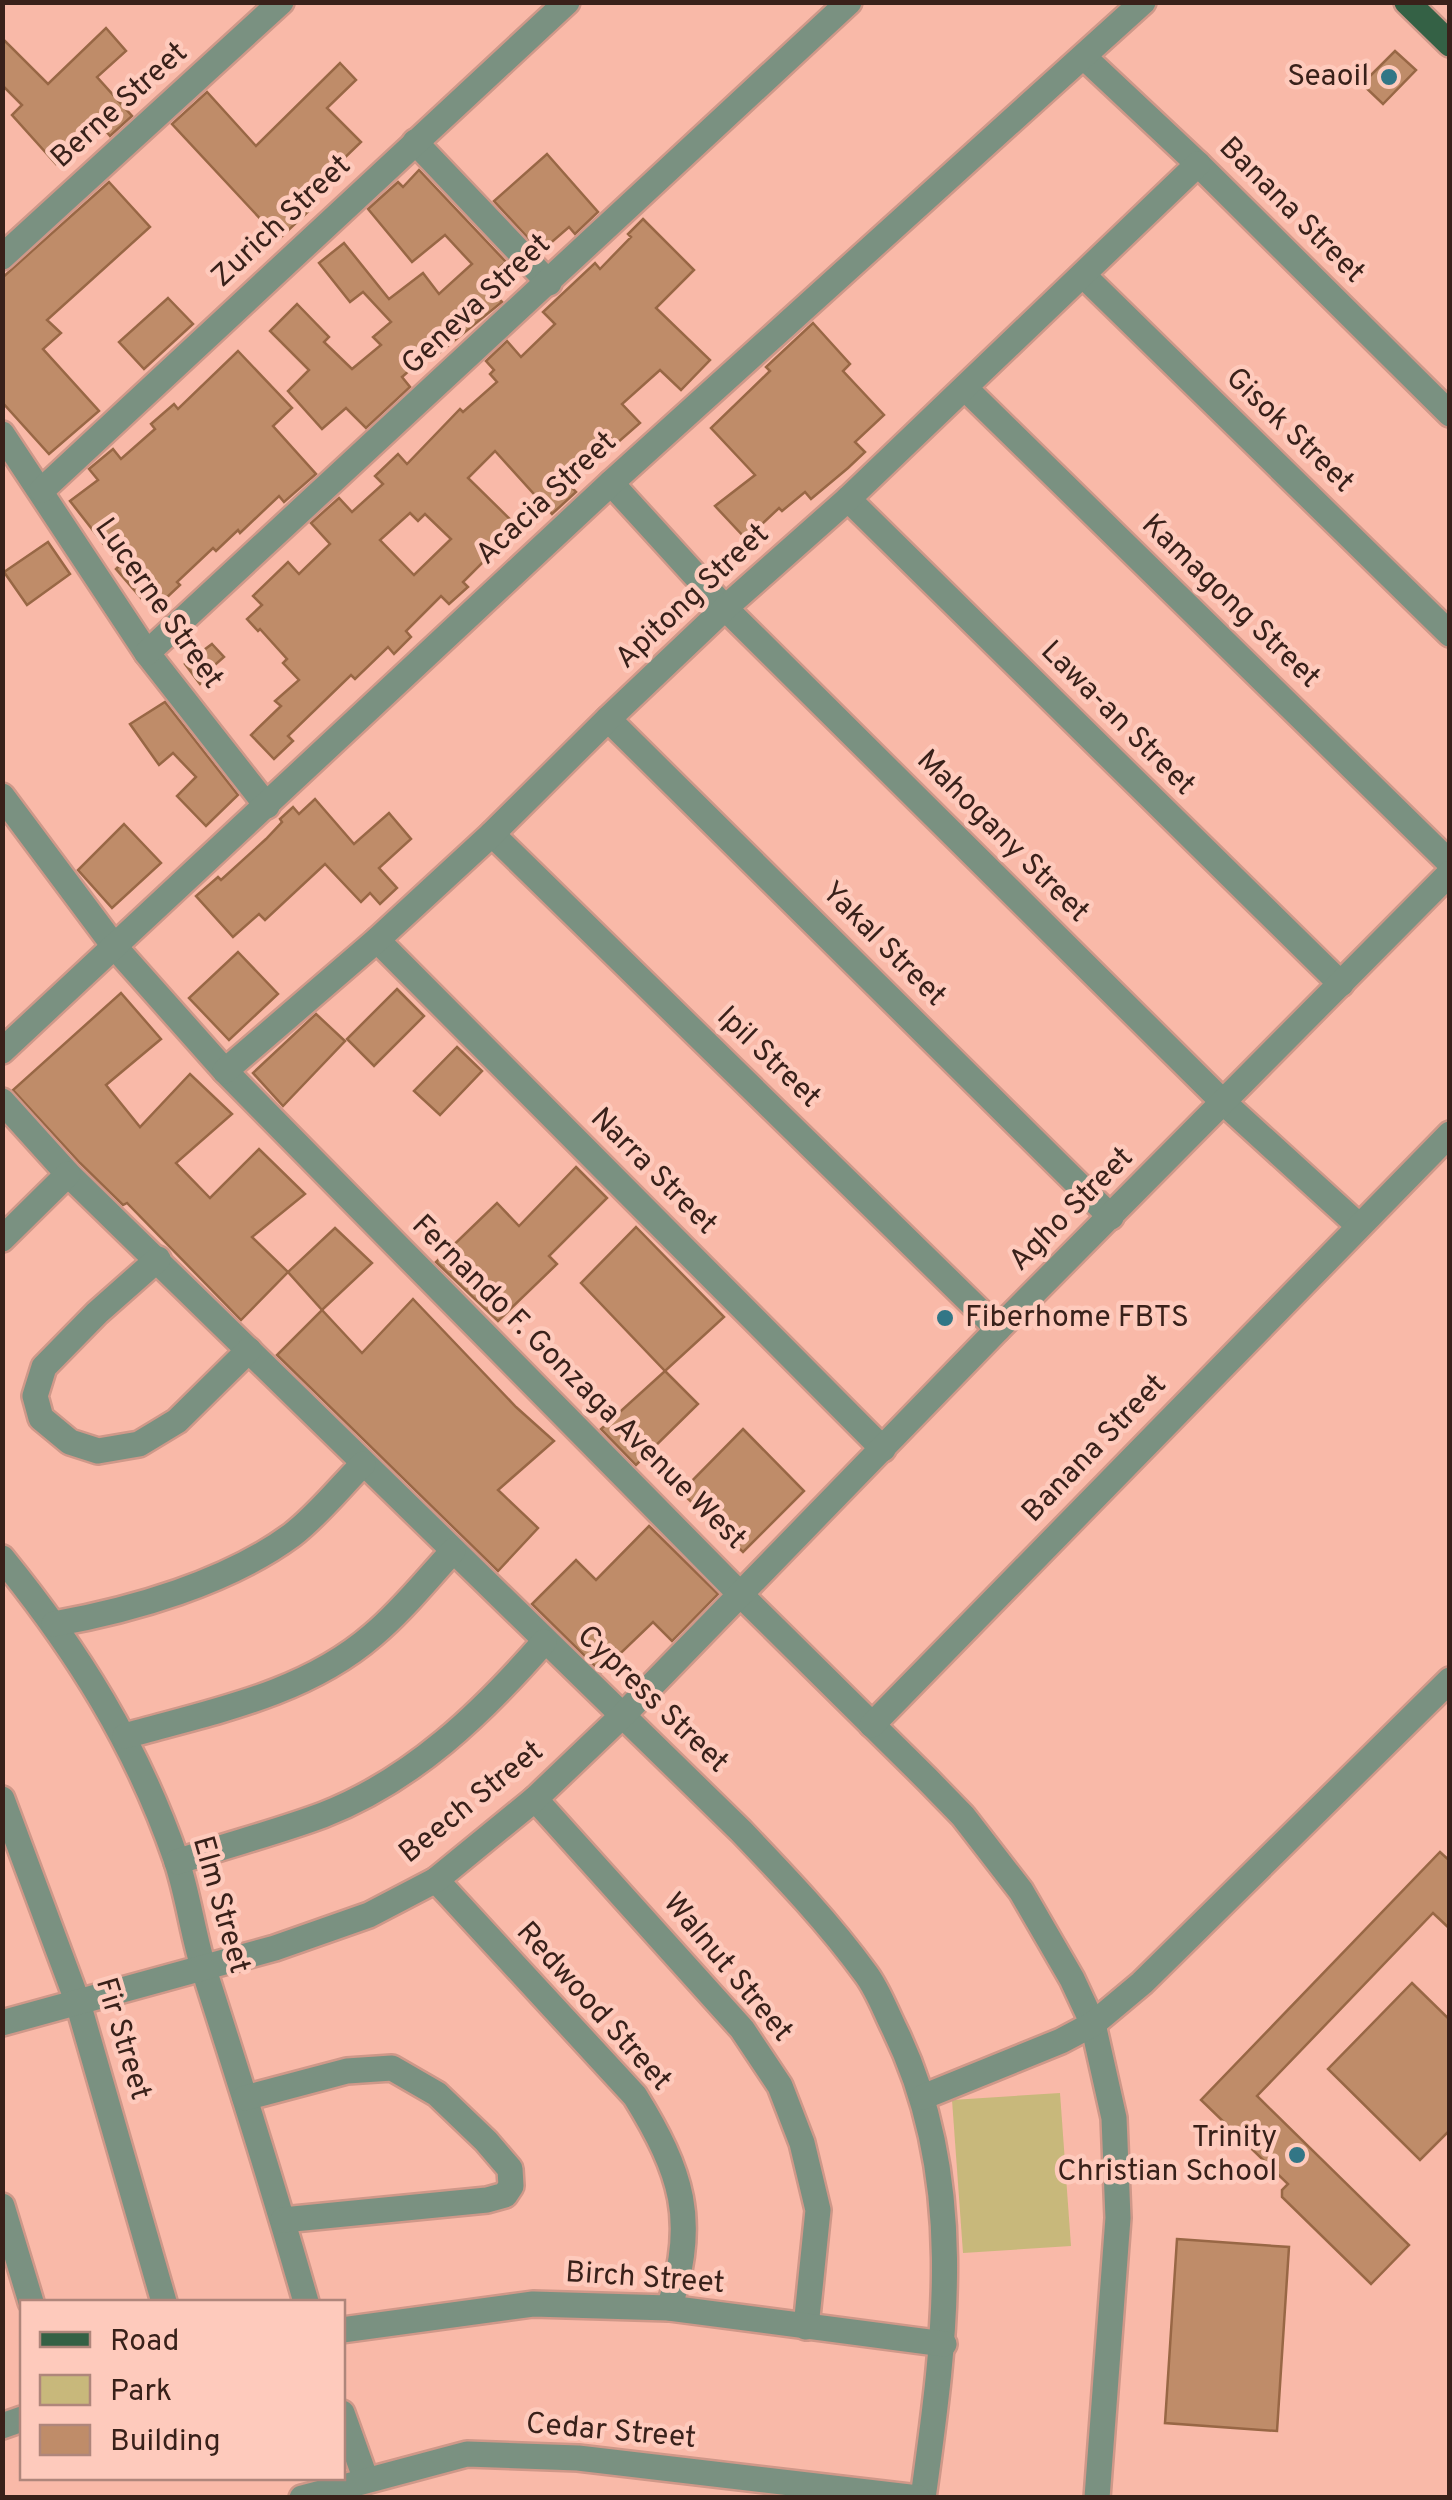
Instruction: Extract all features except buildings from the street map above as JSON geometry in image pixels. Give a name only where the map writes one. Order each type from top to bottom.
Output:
[{"type":"main road","points":[[1407,2],[1450,44]]},
{"type":"street","name":"Berne Street","points":[[2,258],[281,2]]},
{"type":"street","name":"Zurich Street","points":[[42,490],[567,2]]},
{"type":"street","name":"Geneva Street","points":[[147,653],[849,2]]},
{"type":"street","name":"Acacia Street","points":[[2,1052],[611,483],[1143,2]]},
{"type":"street","name":"Banana Street","points":[[1084,58],[1198,164],[1450,414]]},
{"type":"street","points":[[415,142],[548,283]]},
{"type":"street","name":"Apitong Street","points":[[225,1070],[377,940],[492,834],[608,719],[966,388],[1198,164]]},
{"type":"street","name":"Gisok Street","points":[[1083,275],[1450,634]]},
{"type":"street","name":"Kamagong Street","points":[[966,388],[1450,863]]},
{"type":"street","name":"Lucerne Street","points":[[2,434],[147,653],[267,806]]},
{"type":"street","name":"Mahogany Street","points":[[611,483],[726,608],[1224,1104],[1358,1225]]},
{"type":"street","name":"Lawa-an Street","points":[[848,499],[1341,984]]},
{"type":"street","name":"Yakal Street","points":[[608,719],[1111,1217]]},
{"type":"street","name":"Fernando F. Gonzaga Avenue West","points":[[2,796],[114,946],[225,1070],[963,1816],[1042,1926],[1093,2024],[1111,2102],[1119,2164],[1114,2296],[1097,2498]]},
{"type":"street","name":"Ipil Street","points":[[492,834],[998,1329]]},
{"type":"street","name":"Agho Street","points":[[742,1596],[998,1329],[1450,874]]},
{"type":"street","name":"Narra Street","points":[[377,940],[882,1449]]},
{"type":"street","name":"Cypress Street","points":[[2,1101],[68,1174],[544,1642],[624,1714],[808,1902],[869,1977],[924,2097],[944,2226],[944,2344],[921,2498]]},
{"type":"street","name":"Banana Street","points":[[872,1725],[1450,1134]]},
{"type":"street","points":[[2,1239],[68,1174]]},
{"type":"street","points":[[158,1259],[97,1312],[44,1367],[34,1396],[40,1418],[70,1442],[98,1451],[139,1444],[177,1421],[249,1350]]},
{"type":"street","points":[[54,1624],[147,1602],[255,1557],[292,1534],[363,1464]]},
{"type":"street","points":[[124,1736],[246,1703],[318,1673],[374,1634],[452,1551]]},
{"type":"street","name":"Elm Street","points":[[2,1558],[54,1624],[107,1703],[177,1862],[202,1966],[305,2300]]},
{"type":"street","name":"Beech Street","points":[[2,2023],[275,1948],[369,1915],[436,1880],[535,1800],[742,1596]]},
{"type":"street","points":[[177,1862],[326,1814],[373,1792],[460,1730],[544,1642]]},
{"type":"street","points":[[924,2097],[1012,2063],[1093,2024],[1142,1983],[1450,1680]]},
{"type":"street","name":"Fir Street","points":[[2,1799],[78,2003],[163,2300]]},
{"type":"street","name":"Walnut Street","points":[[535,1800],[742,2029],[780,2086],[802,2144],[818,2210],[806,2326]]},
{"type":"street","name":"Redwood Street","points":[[436,1880],[635,2096],[658,2134],[677,2174],[685,2234],[680,2274],[668,2308]]},
{"type":"street","points":[[245,2098],[347,2070],[392,2068],[436,2094],[510,2169],[512,2186],[505,2196],[283,2220]]},
{"type":"street","points":[[2,2206],[30,2300]]},
{"type":"street","name":"Birch Street","points":[[345,2330],[533,2304],[668,2308],[944,2344]]},
{"type":"street","points":[[345,2420],[366,2480]]},
{"type":"street","name":"Cedar Street","points":[[302,2498],[468,2454],[578,2458],[921,2498]]},
{"type":"green space","points":[[1060,2093],[1071,2246],[963,2253],[952,2100]]},
{"type":"place","name":"Seaoil","points":[[1389,77]]},
{"type":"place","name":"Fiberhome FBTS","points":[[945,1318]]},
{"type":"place","name":"Trinity Christian School","points":[[1297,2155]]}]
